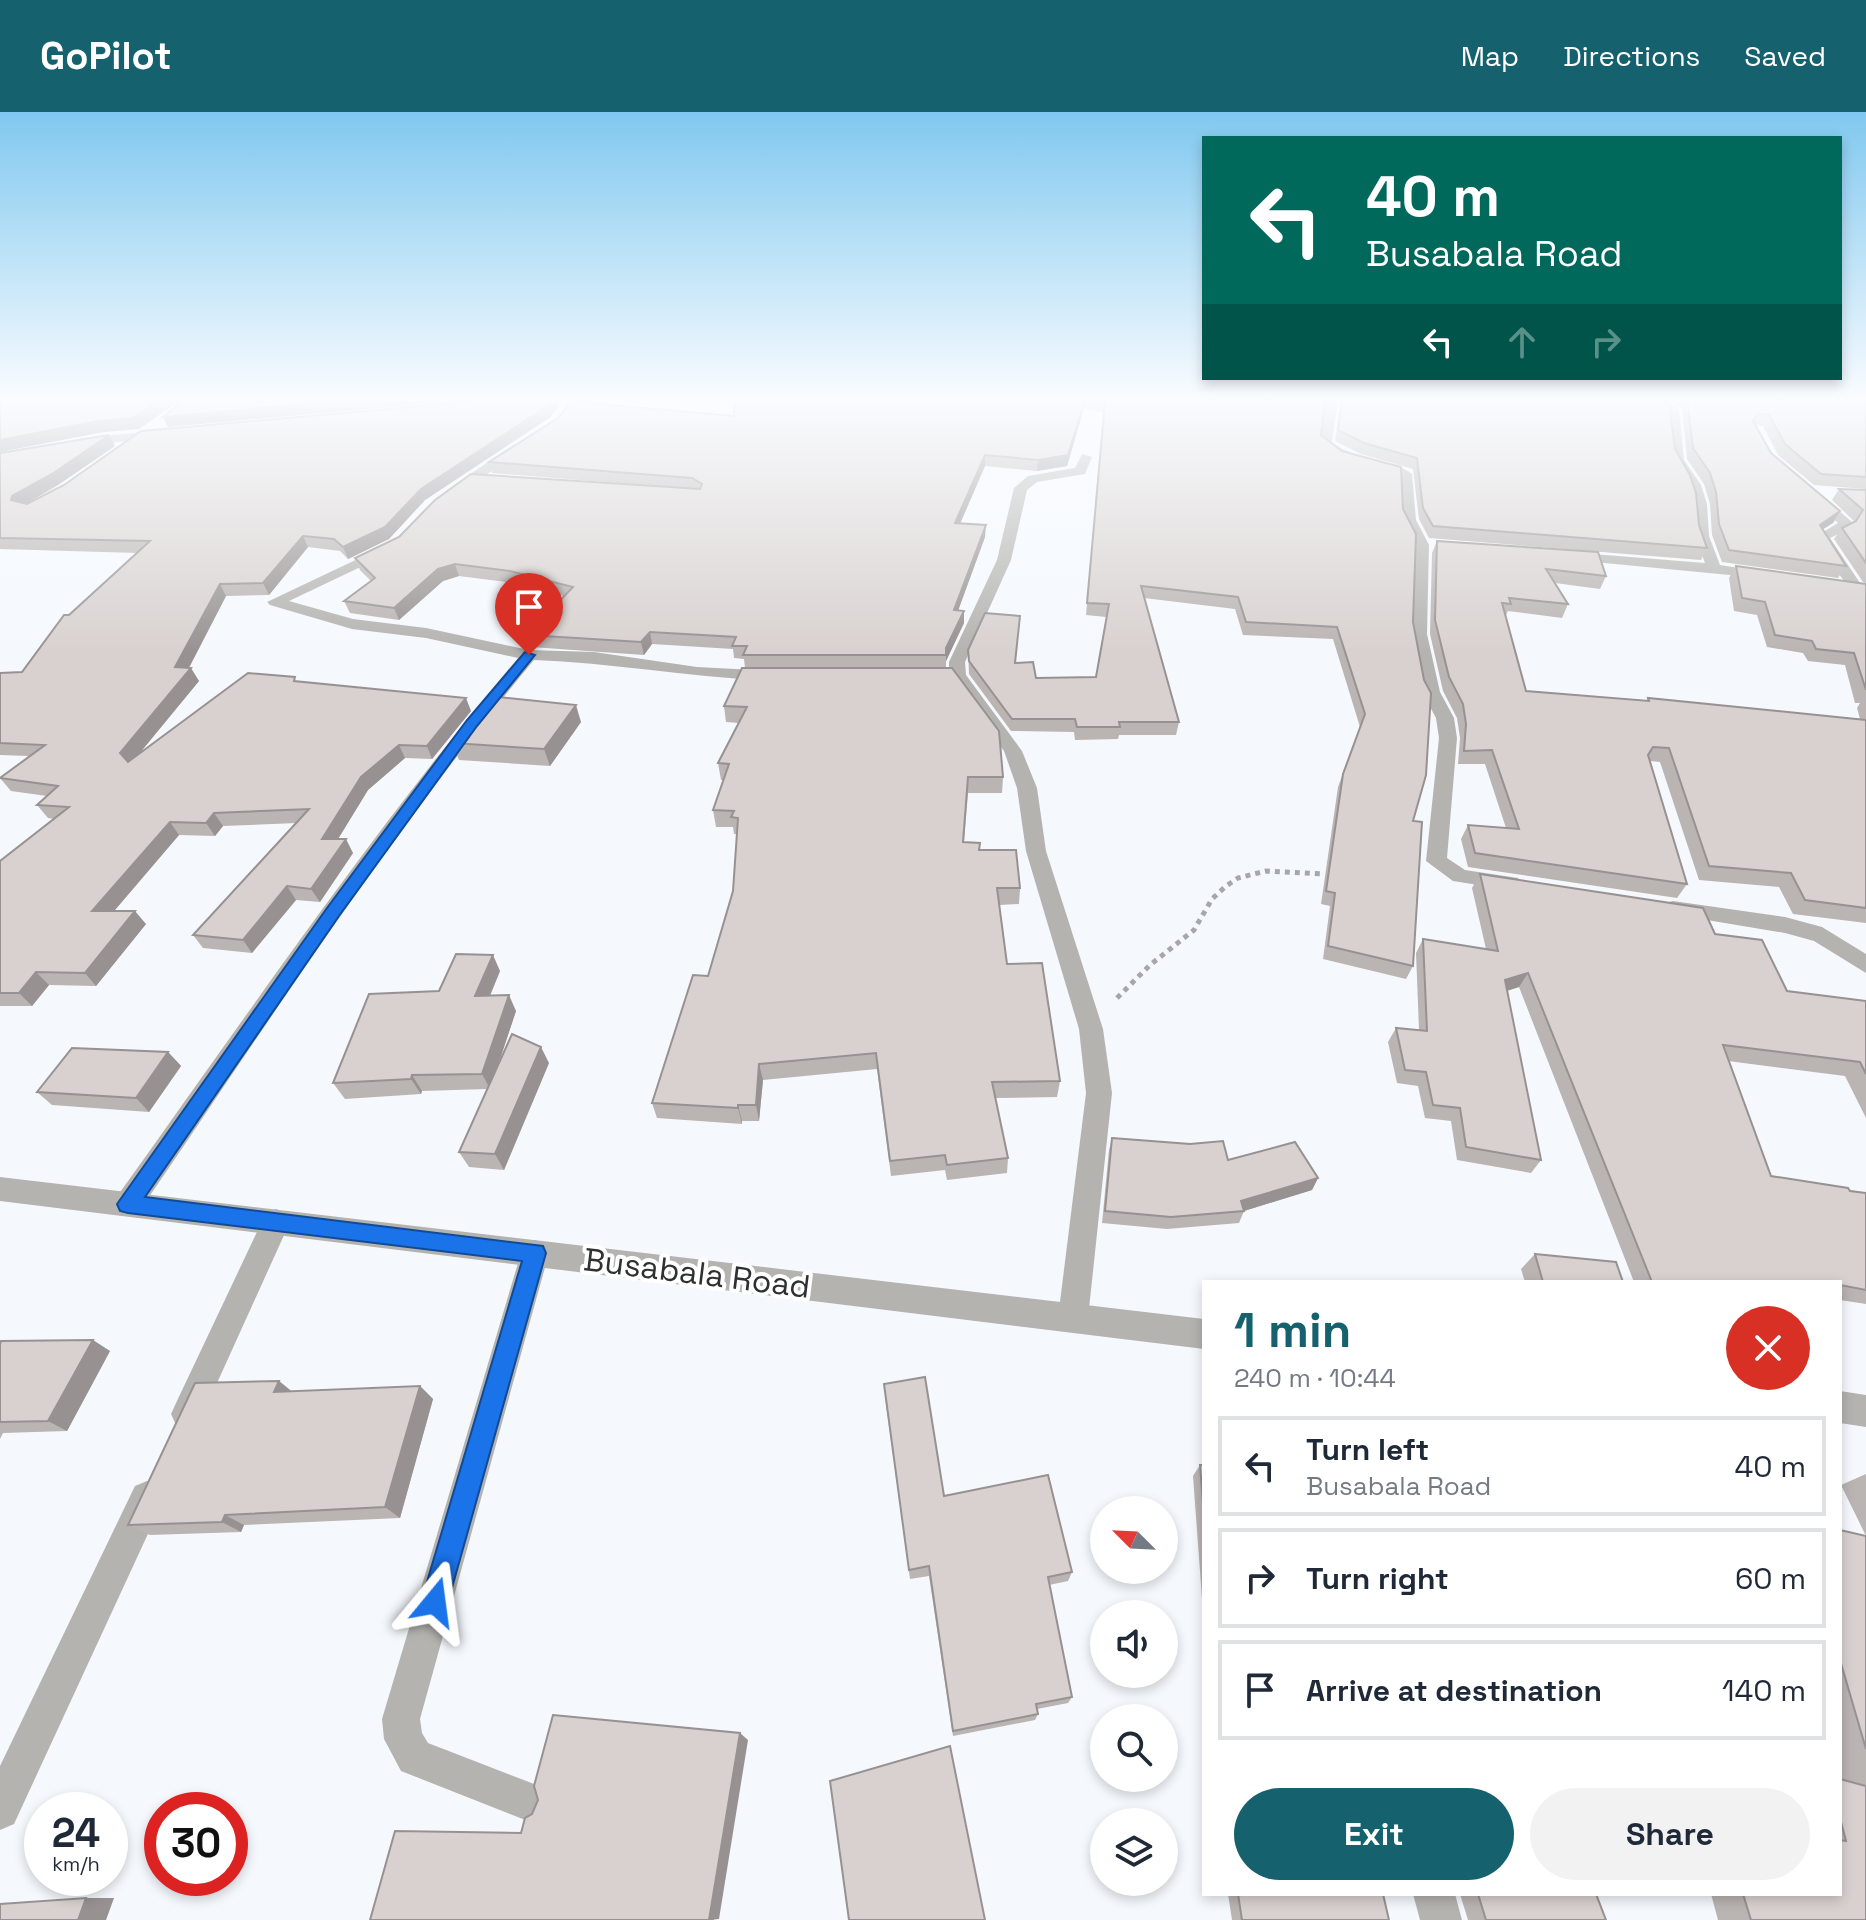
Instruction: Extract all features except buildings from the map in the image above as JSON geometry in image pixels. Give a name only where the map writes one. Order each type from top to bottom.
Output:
[{"type":"street","points":[[443,498],[464,483]]},
{"type":"street","points":[[1027,483],[1021,488],[1004,560],[950,676],[991,717],[1018,763],[1027,788],[1036,851],[1091,1029],[1099,1093],[1073,1318]]},
{"type":"street","points":[[1407,483],[1409,520],[1430,546],[1419,634],[1431,692],[1445,718],[1448,738],[1436,861],[1460,876],[1523,885]]},
{"type":"street","points":[[1693,483],[1700,504],[1702,536],[1714,568]]},
{"type":"street","points":[[1839,493],[1808,488],[1845,522],[1842,527],[1822,537],[1861,589]]},
{"type":"street","points":[[396,544],[275,602],[352,624],[426,633],[529,655],[623,659],[728,675],[786,676]]},
{"type":"street","points":[[1548,555],[1714,568],[1784,579]]},
{"type":"street","points":[[1827,585],[1861,589]]},
{"type":"street","points":[[128,1204],[333,912],[472,723],[529,655]]},
{"type":"street","points":[[1648,904],[1693,904],[1822,935],[1866,965]]},
{"type":"street","name":"Busabala Road","points":[[0,1189],[1202,1334]]},
{"type":"street","points":[[0,1810],[276,1222]]},
{"type":"street","points":[[533,1803],[415,1757],[403,1739],[401,1719],[535,1253]]},
{"type":"street","points":[[1842,1407],[1866,1411]]},
{"type":"street","points":[[1435,1896],[1441,1920]]},
{"type":"path","points":[[1082,1002],[1112,1002],[1128,990],[1143,971],[1188,936],[1201,921],[1212,898],[1229,882],[1245,874],[1287,868],[1324,874]]},
{"type":"route","points":[[435,1602],[535,1253],[128,1204],[333,912],[472,723],[529,655]]}]
